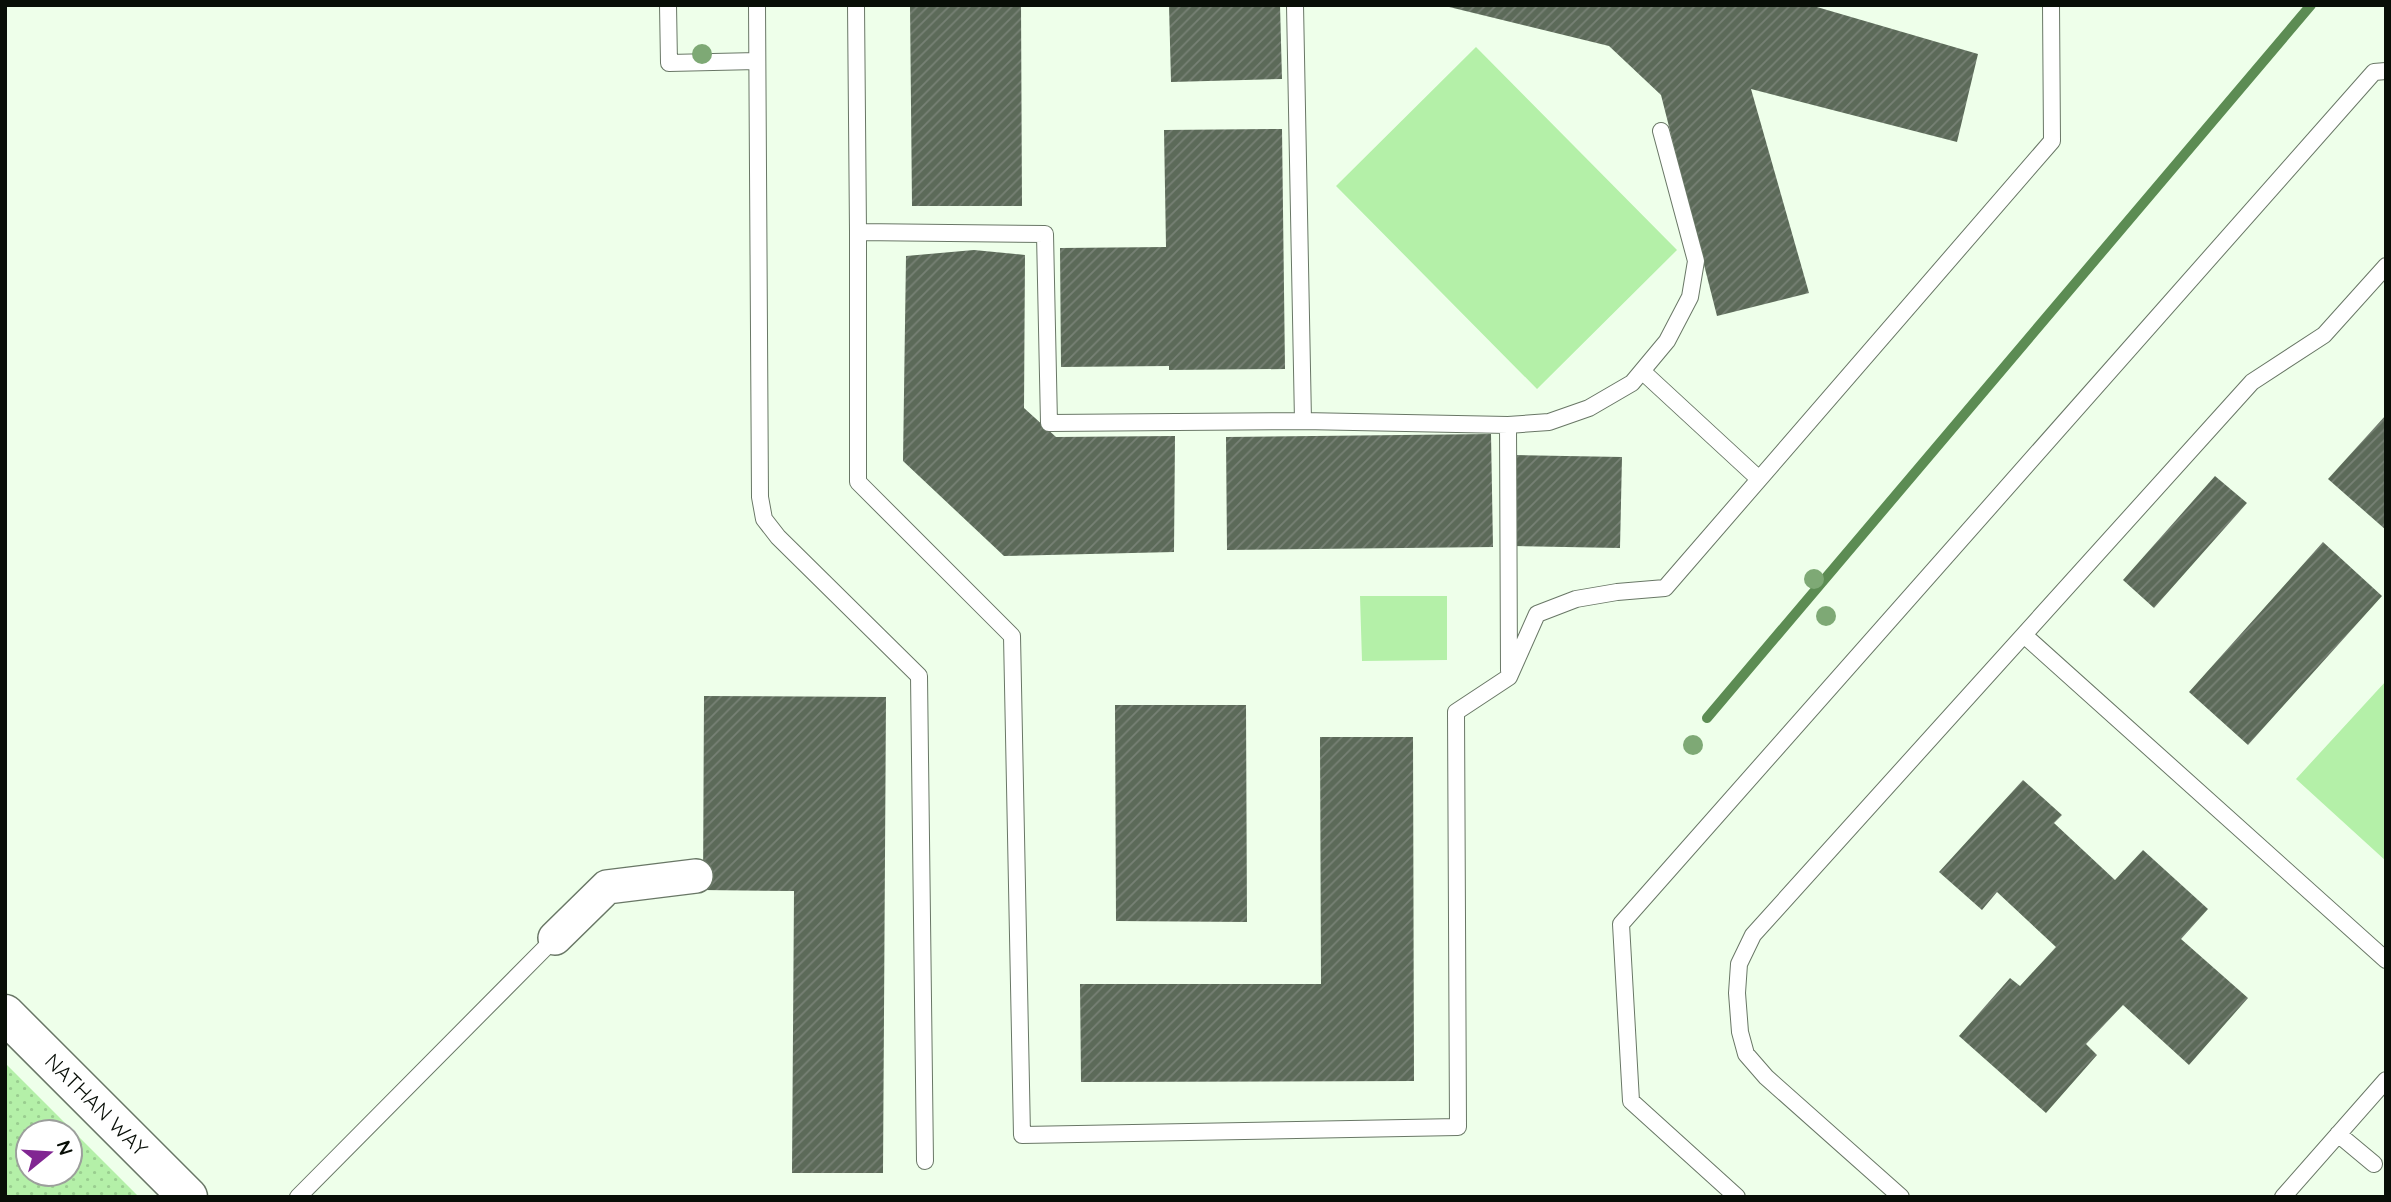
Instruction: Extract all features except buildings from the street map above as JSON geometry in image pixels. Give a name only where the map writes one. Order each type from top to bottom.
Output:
[{"type":"street","points":[[555,937],[607,887],[696,876]]},
{"type":"street","name":"NATHAN WAY","points":[[5,1014],[188,1197]]},
{"type":"lane","points":[[668,5],[668,63],[757,61]]},
{"type":"lane","points":[[757,5],[760,497],[764,519],[778,537],[919,676],[925,1161]]},
{"type":"lane","points":[[856,5],[858,482],[1012,636],[1022,1135],[1458,1127],[1456,712],[1509,677],[1537,614],[1576,599],[1665,588],[2052,141],[2051,5]]},
{"type":"lane","points":[[1295,5],[1303,421]]},
{"type":"lane","points":[[1737,1197],[1631,1101],[1621,923],[2374,72],[2386,71]]},
{"type":"lane","points":[[858,232],[1045,234],[1049,423],[1303,421],[1508,425],[1549,422],[1589,408],[1632,383],[1667,341],[1690,297],[1696,261],[1661,131]]},
{"type":"lane","points":[[1901,1197],[1766,1077],[1746,1054],[1740,1032],[1737,993],[1739,964],[1753,935],[2252,382],[2324,335],[2386,266]]},
{"type":"lane","points":[[1642,371],[1759,479]]},
{"type":"lane","points":[[1508,425],[1509,677]]},
{"type":"lane","points":[[2024,635],[2386,960]]},
{"type":"lane","points":[[298,1197],[555,937]]},
{"type":"lane","points":[[2283,1197],[2386,1080]]},
{"type":"lane","points":[[2338,1134],[2374,1164]]},
{"type":"green space","points":[[1476,47],[1677,250],[1537,389],[1336,186]]},
{"type":"green space","points":[[1360,596],[1447,596],[1447,660],[1362,661]]},
{"type":"green space","points":[[2386,681],[2386,861],[2296,779]]},
{"type":"green space","points":[[5,1063],[60,1118],[14,1118],[14,1188],[84,1188],[84,1142],[139,1197],[5,1197]]},
{"type":"waterway","points":[[1707,718],[2311,5]]}]
